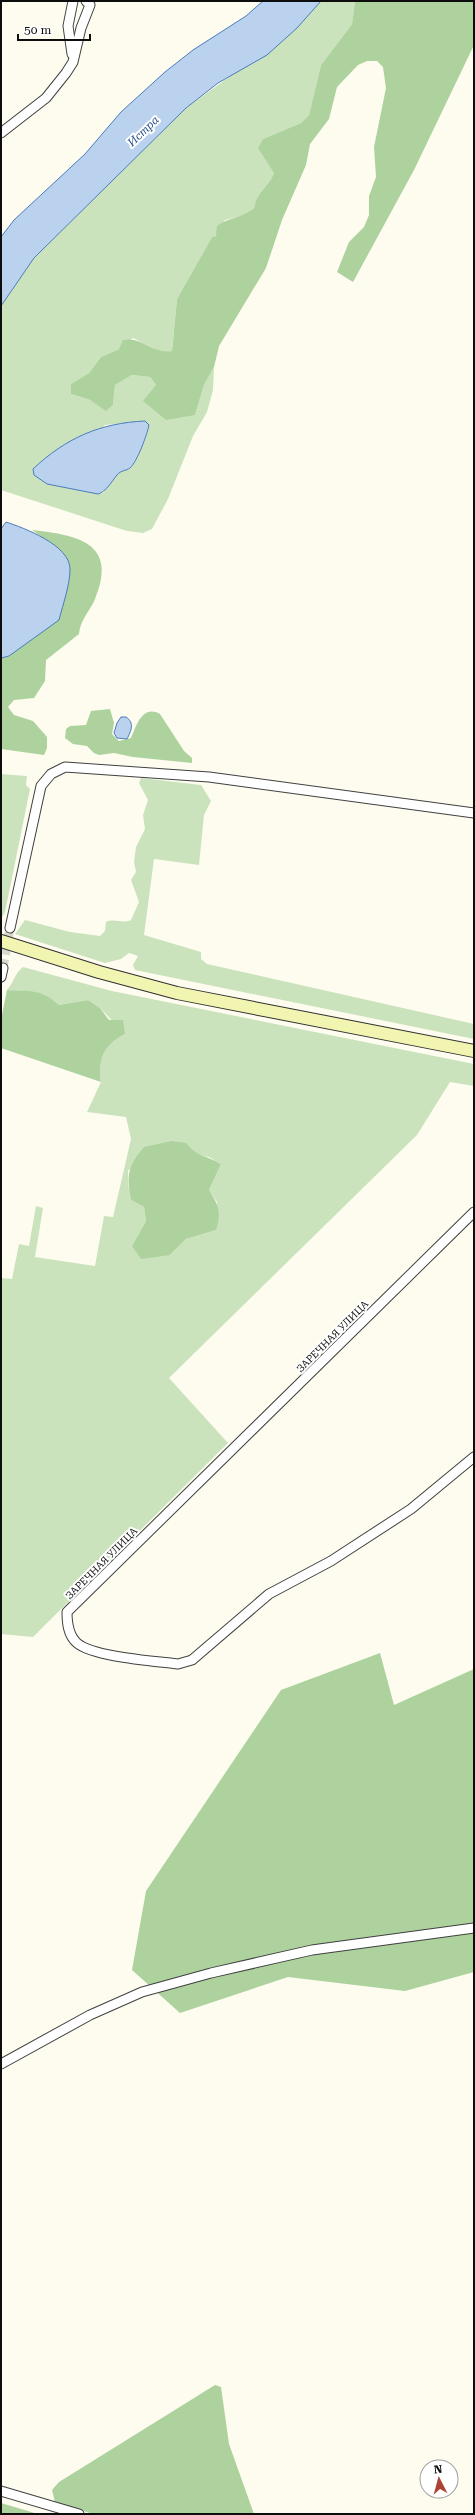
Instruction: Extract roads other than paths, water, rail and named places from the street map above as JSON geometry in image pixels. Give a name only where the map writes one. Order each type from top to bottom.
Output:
[{"type":"main road","points":[[1,942],[99,972],[176,992],[474,1051]]},
{"type":"street","points":[[73,1],[68,26],[73,62]]},
{"type":"street","points":[[1,133],[46,98],[73,62],[81,28],[90,2]]},
{"type":"street","points":[[10,928],[41,786],[51,774],[65,767],[209,777],[474,813]]},
{"type":"street","name":"ЗАРЕЧНАЯ УЛИЦА","points":[[474,1212],[67,1612],[67,1626],[76,1642],[91,1651],[178,1664],[192,1660],[269,1594],[330,1562],[410,1509],[474,1457]]},
{"type":"street","points":[[1,2064],[90,2015],[142,1992],[211,1973],[312,1950],[474,1928]]},
{"type":"street","points":[[1,2491],[79,2514]]},
{"type":"water","name":"Истра","points":[[263,1],[321,1],[297,28],[267,55],[218,83],[186,108],[34,258],[1,306],[1,237],[14,220],[85,154],[121,112],[165,72],[193,50],[246,16]]},
{"type":"water","points":[[145,421],[149,425],[139,454],[133,465],[127,470],[119,473],[101,493],[98,494],[47,484],[34,475],[33,469],[45,458],[84,434],[113,425]]},
{"type":"water","points":[[6,522],[34,533],[63,552],[68,560],[70,575],[59,620],[9,656],[1,658],[1,529]]},
{"type":"water","points":[[121,717],[126,717],[131,722],[131,730],[127,739],[117,738],[114,733],[117,723]]},
{"type":"tunnel","points":[[3,968],[10,928]]}]
